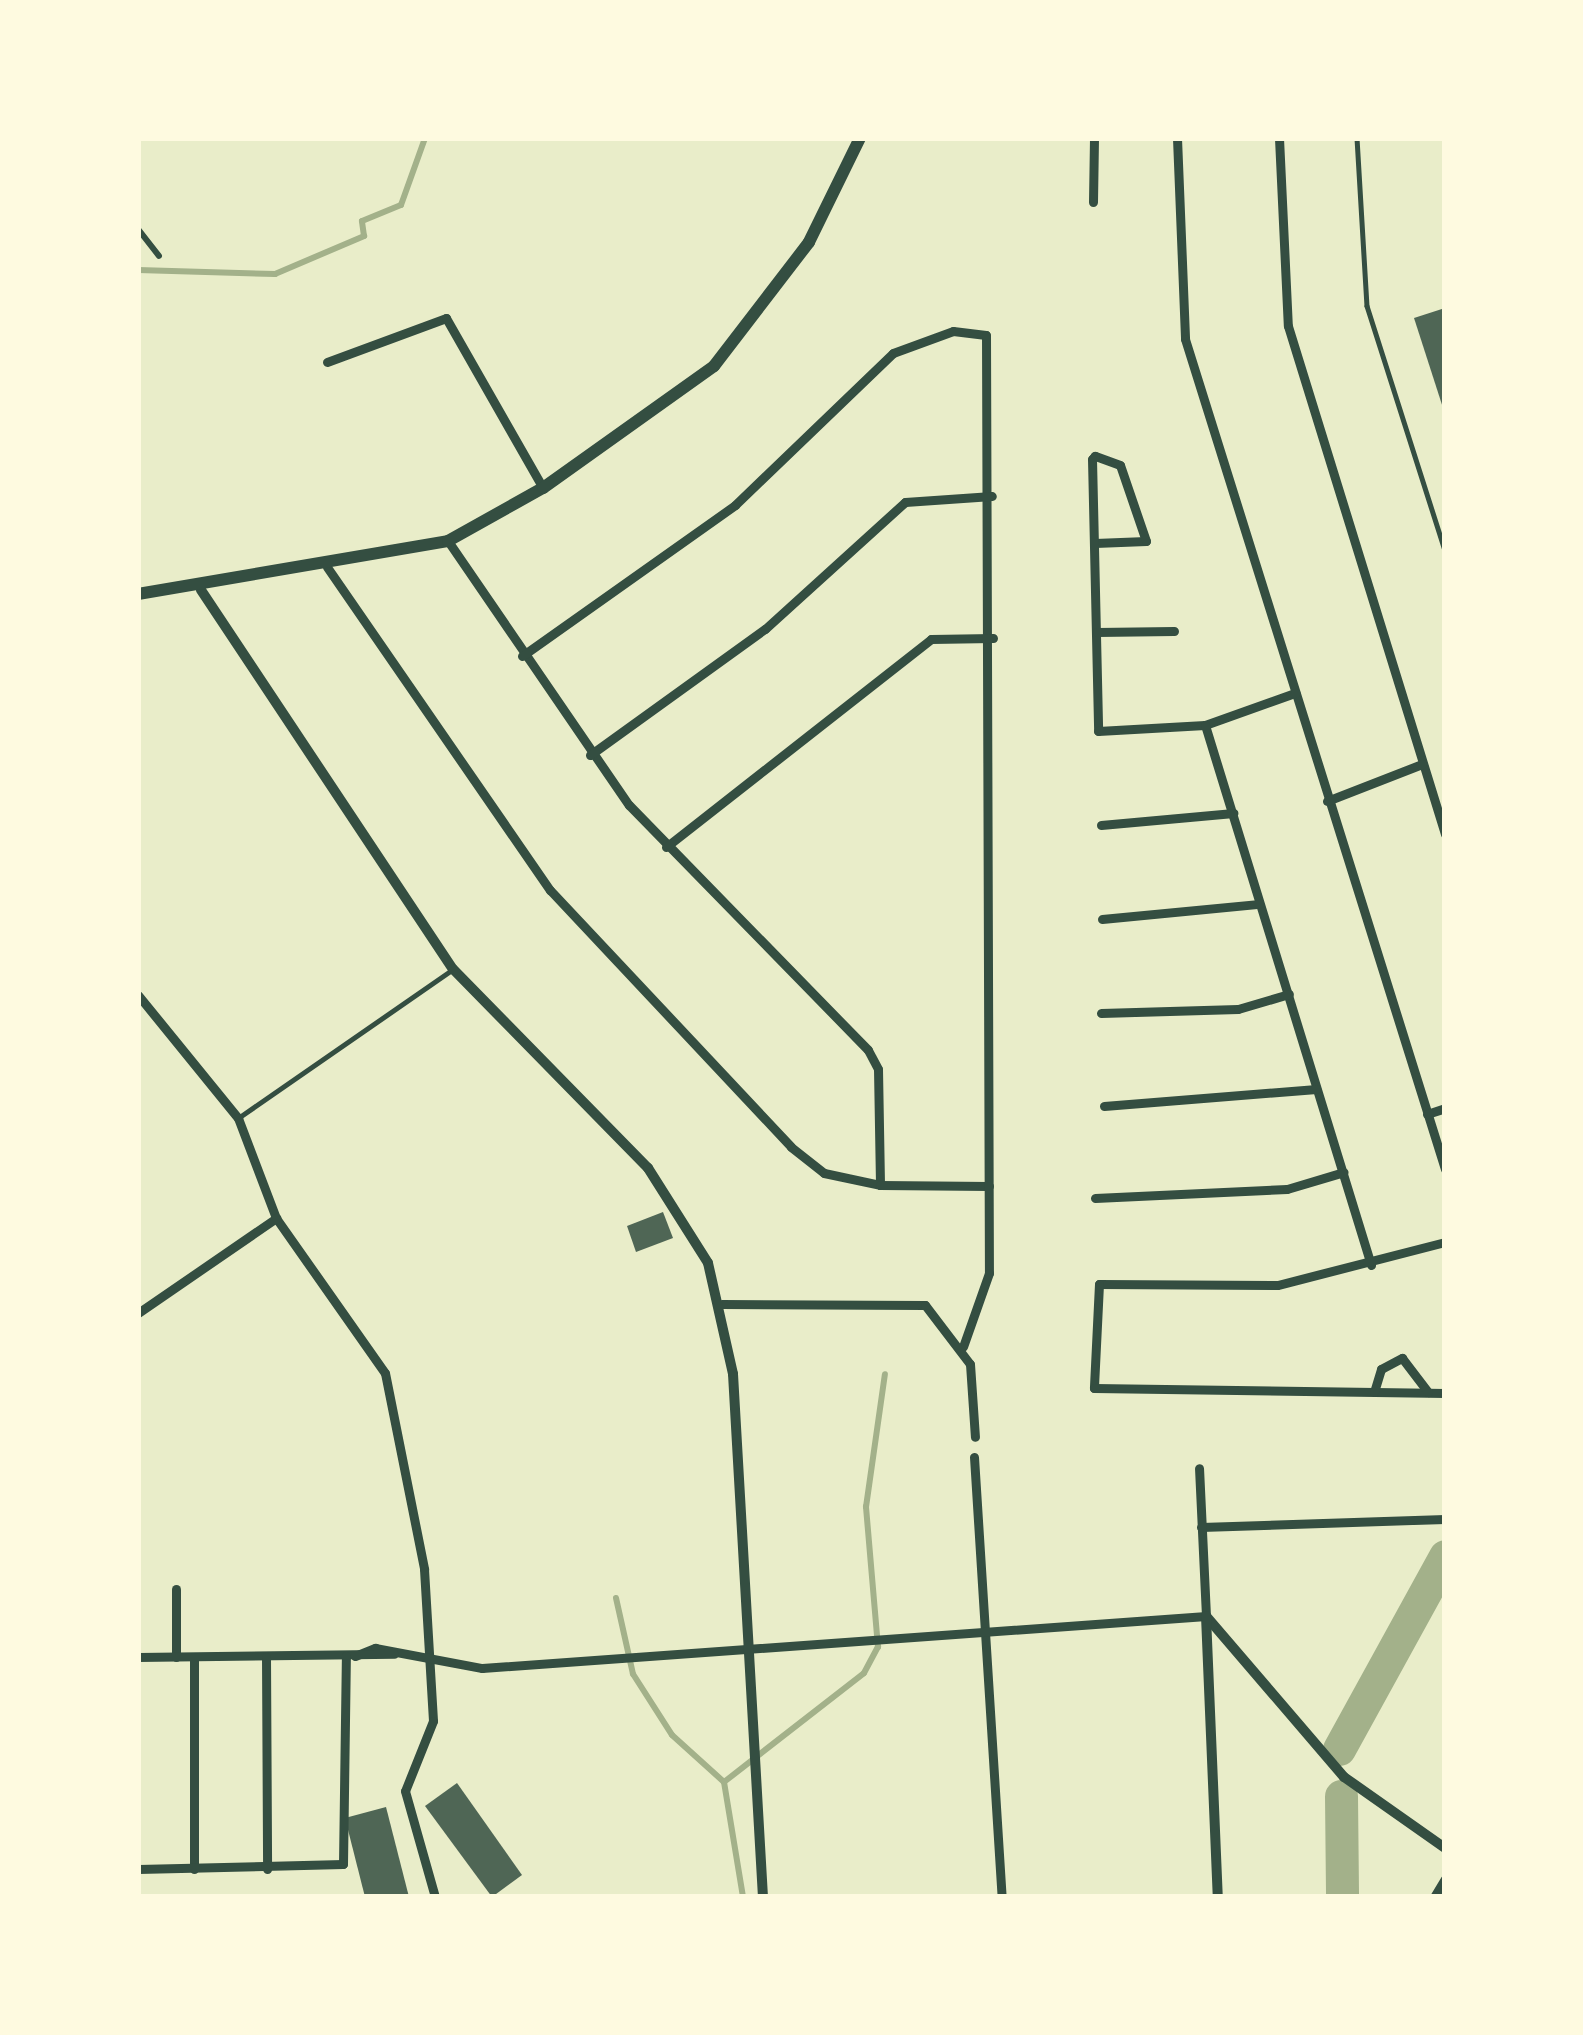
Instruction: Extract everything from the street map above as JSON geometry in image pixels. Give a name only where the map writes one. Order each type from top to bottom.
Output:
[{"type":"main road","points":[[138,594],[201,590],[448,541],[543,488],[671,404],[736,343],[809,242],[860,138]]},
{"type":"street","points":[[1093,202],[1094,138]]},
{"type":"street","points":[[1177,138],[1185,339],[1445,1169]]},
{"type":"street","points":[[1279,138],[1288,326],[1445,834]]},
{"type":"street","points":[[138,229],[159,256]]},
{"type":"street","points":[[327,362],[446,317],[543,488]]},
{"type":"street","points":[[522,656],[735,505],[893,353],[953,332],[986,335],[993,638],[988,1295],[963,1347]]},
{"type":"street","points":[[1095,543],[1146,541],[1120,465],[1095,456],[1095,543],[1098,731],[1204,725],[1295,693]]},
{"type":"street","points":[[590,755],[765,629],[905,502],[992,496]]},
{"type":"street","points":[[448,541],[590,755],[666,847],[868,1050],[878,1069],[880,1185]]},
{"type":"street","points":[[327,567],[550,890],[791,1147],[824,1173],[880,1185],[988,1186]]},
{"type":"street","points":[[201,590],[454,969],[673,1199],[722,1304],[742,1649],[763,1897]]},
{"type":"street","points":[[1097,632],[1174,631]]},
{"type":"street","points":[[666,847],[931,639],[993,638]]},
{"type":"street","points":[[1204,725],[1371,1265]]},
{"type":"street","points":[[1327,801],[1422,764]]},
{"type":"street","points":[[1101,825],[1233,813]]},
{"type":"street","points":[[1102,919],[1259,904]]},
{"type":"street","points":[[1101,1013],[1198,1013],[1289,994]]},
{"type":"street","points":[[138,995],[238,1118],[276,1218],[385,1373],[418,1520],[431,1655],[433,1720],[405,1791],[435,1897]]},
{"type":"street","points":[[1104,1106],[1316,1089]]},
{"type":"street","points":[[1427,1114],[1445,1108]]},
{"type":"street","points":[[1095,1198],[1287,1189],[1344,1172]]},
{"type":"street","points":[[138,1313],[276,1218]]},
{"type":"street","points":[[1445,1243],[1277,1285],[1099,1284],[1094,1388],[1445,1393]]},
{"type":"street","points":[[722,1304],[907,1301],[939,1315],[963,1347],[975,1437]]},
{"type":"street","points":[[1374,1392],[1381,1369],[1402,1358],[1428,1392]]},
{"type":"street","points":[[974,1457],[978,1629],[1002,1897]]},
{"type":"street","points":[[1199,1468],[1218,1897]]},
{"type":"street","points":[[1201,1527],[1445,1519]]},
{"type":"street","points":[[176,1588],[176,1657]]},
{"type":"street","points":[[138,1657],[431,1655],[482,1668],[1206,1616]]},
{"type":"street","points":[[1206,1616],[1344,1777],[1442,1845]]},
{"type":"street","points":[[138,1869],[343,1864],[350,1656]]},
{"type":"street","points":[[194,1657],[194,1869]]},
{"type":"street","points":[[266,1657],[267,1869]]},
{"type":"street","points":[[1434,1897],[1445,1879]]},
{"type":"lane","points":[[1357,138],[1366,306],[1445,550]]},
{"type":"lane","points":[[238,1118],[454,969]]},
{"type":"building","points":[[1445,308],[1445,411],[1444,411],[1414,318]]},
{"type":"building","points":[[663,1212],[673,1238],[636,1252],[627,1226]]},
{"type":"building","points":[[457,1783],[522,1875],[492,1897],[425,1806]]},
{"type":"building","points":[[386,1807],[409,1897],[365,1897],[345,1818]]},
{"type":"waterway","points":[[138,270],[275,274],[364,236],[362,221],[401,205],[425,138]]},
{"type":"waterway","points":[[724,1782],[864,1673],[878,1647],[866,1507],[885,1374]]},
{"type":"waterway","points":[[1339,1749],[1445,1556]]},
{"type":"waterway","points":[[616,1598],[633,1674],[672,1735],[724,1782],[743,1897]]},
{"type":"waterway","points":[[1341,1796],[1342,1897]]}]
